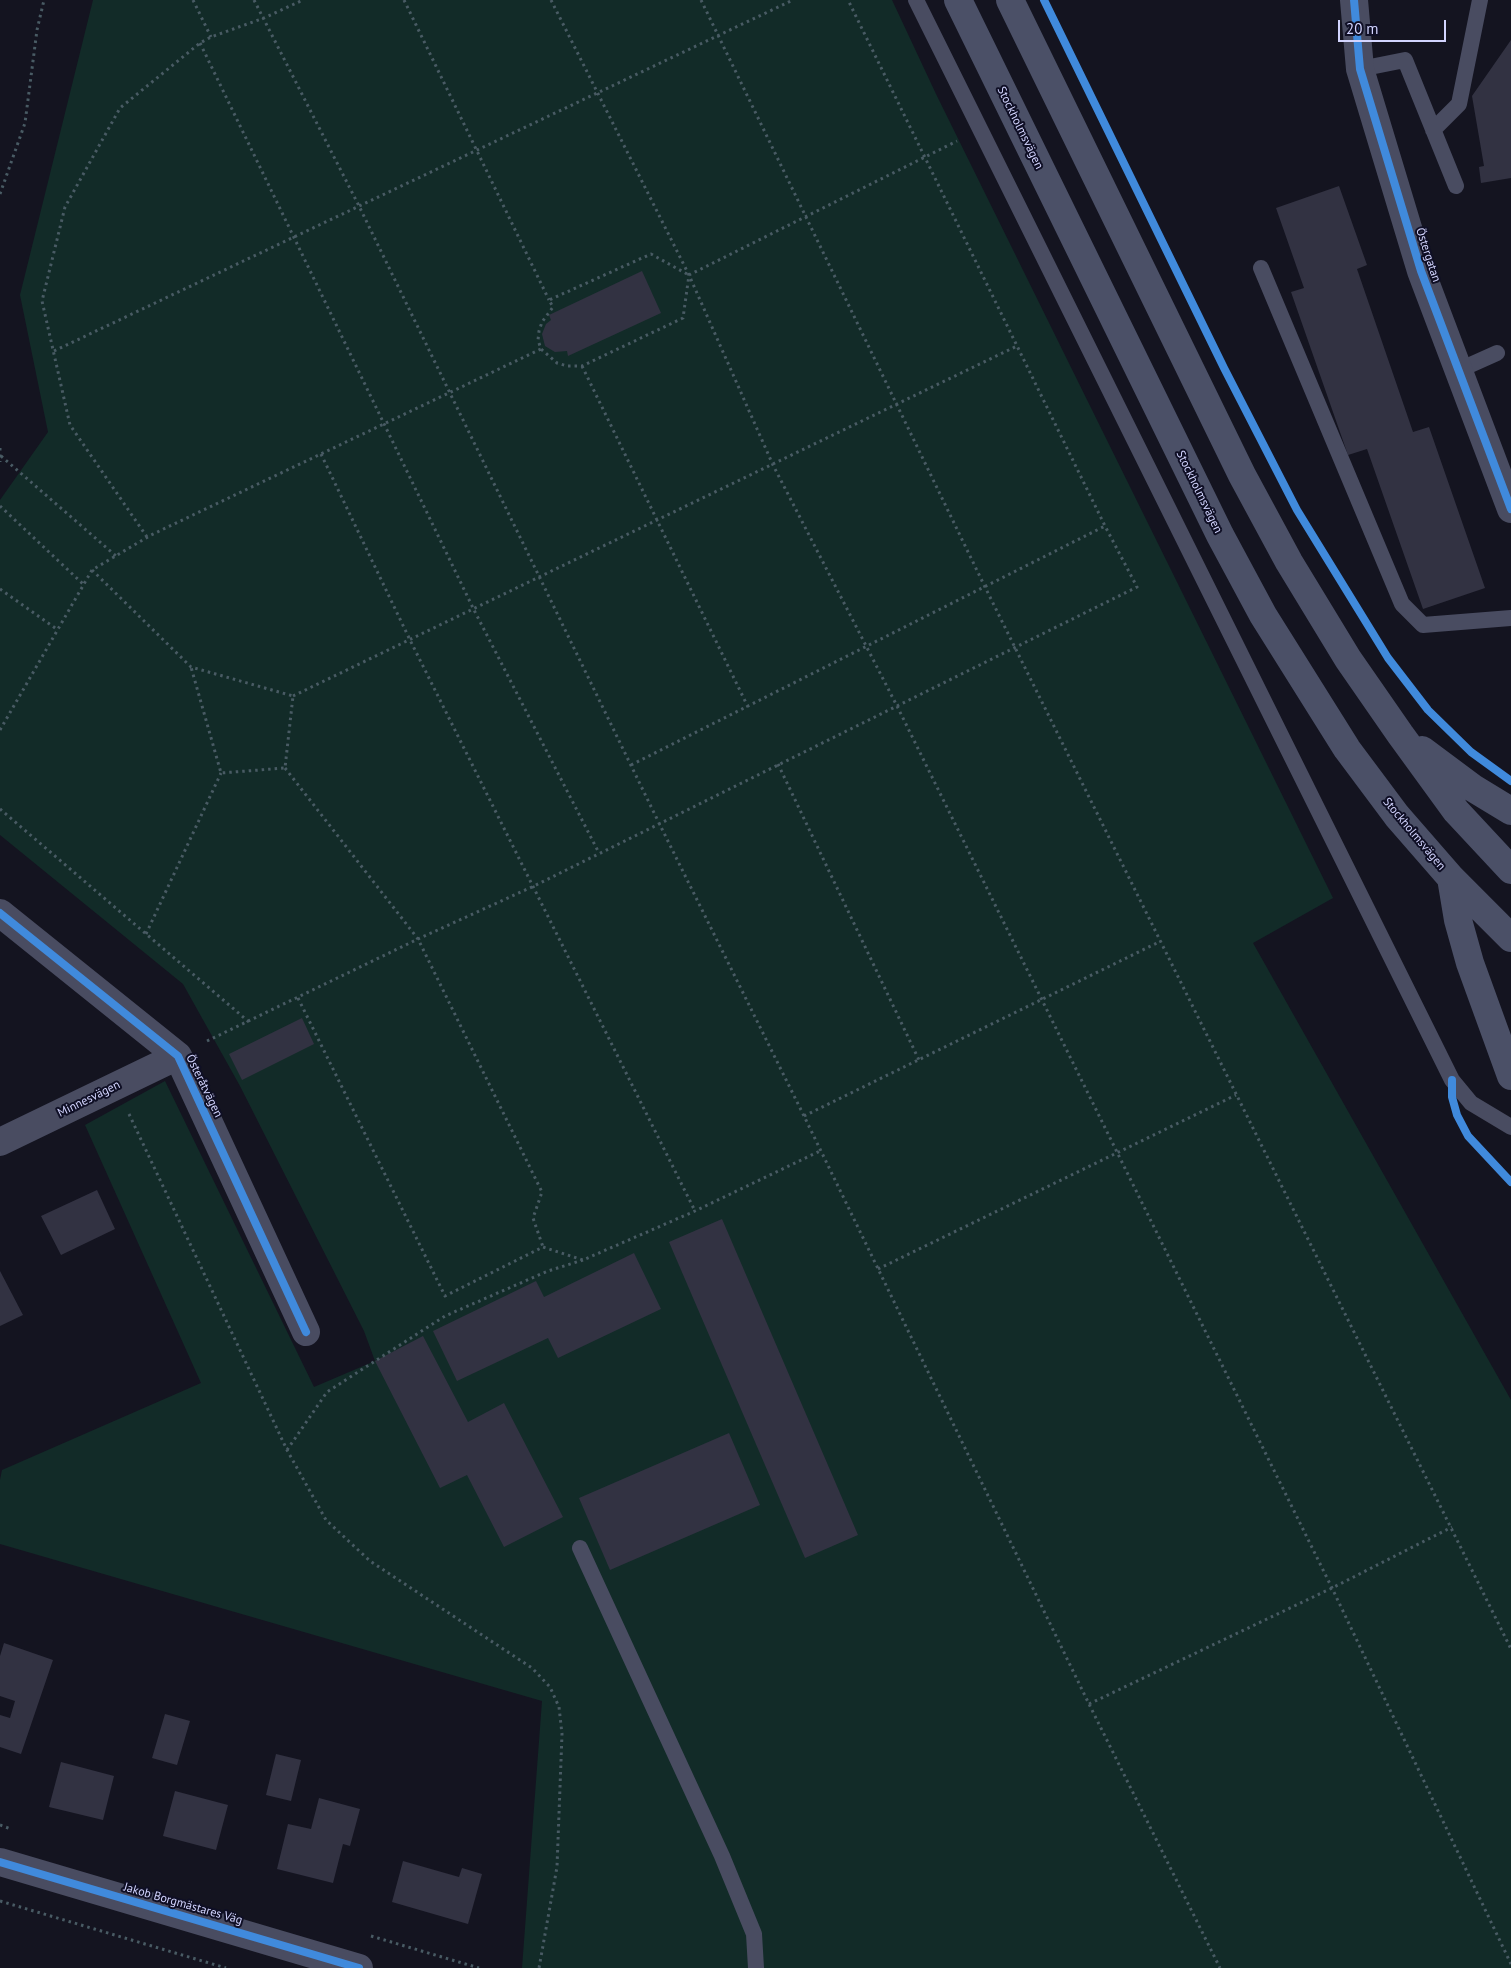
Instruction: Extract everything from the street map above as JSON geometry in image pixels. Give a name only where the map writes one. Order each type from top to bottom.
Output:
[{"type":"main road","name":"Stockholmsvägen","points":[[958,0],[1212,517],[1263,615],[1347,749],[1397,816],[1450,878],[1511,938]]},
{"type":"main road","points":[[1010,0],[1242,475],[1288,562],[1348,659],[1400,734],[1456,811],[1511,870]]},
{"type":"main road","points":[[1400,734],[1473,788],[1511,811]]},
{"type":"main road","points":[[1450,878],[1458,920],[1470,963],[1511,1076]]},
{"type":"street","name":"Östergatan","points":[[1354,0],[1360,69],[1421,272],[1511,509]]},
{"type":"street","name":"Österåtvägen","points":[[0,913],[178,1056],[306,1332]]},
{"type":"street","name":"Minnesvägen","points":[[0,1142],[178,1056]]},
{"type":"street","name":"Jakob Borgmästares Väg","points":[[0,1862],[359,1968]]},
{"type":"lane","points":[[916,0],[1452,1080],[1471,1103],[1511,1127]]},
{"type":"lane","points":[[1434,130],[1459,104],[1480,0]]},
{"type":"lane","points":[[1360,69],[1405,60],[1456,186]]},
{"type":"lane","points":[[1261,268],[1402,604],[1423,625],[1511,618]]},
{"type":"lane","points":[[1459,370],[1497,353]]},
{"type":"lane","points":[[580,1548],[722,1856],[754,1934],[756,1968]]},
{"type":"path","points":[[0,194],[25,123],[37,30],[44,0]]},
{"type":"path","points":[[193,0],[211,36]]},
{"type":"path","points":[[254,0],[359,206],[659,823],[804,1116],[1088,1704],[1220,1968]]},
{"type":"path","points":[[147,537],[70,425],[42,301],[64,206],[120,108],[211,36],[264,18],[303,0]]},
{"type":"path","points":[[404,0],[552,307],[542,322],[539,331],[538,340],[541,349],[557,363],[567,366],[582,366],[683,318],[689,275]]},
{"type":"path","points":[[551,0],[689,275],[773,465],[897,706],[1118,1152],[1332,1588],[1511,1964]]},
{"type":"path","points":[[701,0],[985,587],[1511,1649]]},
{"type":"path","points":[[54,351],[793,0]]},
{"type":"path","points":[[178,1056],[418,939],[534,886],[1137,588],[848,0]]},
{"type":"path","points":[[200,43],[474,610],[600,853]]},
{"type":"path","points":[[689,275],[980,129]]},
{"type":"path","points":[[549,300],[651,254],[689,275]]},
{"type":"path","points":[[92,570],[191,667],[293,696],[1017,346]]},
{"type":"path","points":[[0,730],[92,570],[147,537],[541,349]]},
{"type":"path","points":[[582,366],[748,707]]},
{"type":"path","points":[[0,448],[0,462]]},
{"type":"path","points":[[321,454],[410,640],[695,1211]]},
{"type":"path","points":[[1,456],[116,556]]},
{"type":"path","points":[[0,506],[84,584]]},
{"type":"path","points":[[631,765],[1105,526]]},
{"type":"path","points":[[0,589],[58,630]]},
{"type":"path","points":[[146,934],[221,773],[191,667]]},
{"type":"path","points":[[293,696],[285,768],[418,939],[542,1192],[533,1218],[542,1247]]},
{"type":"path","points":[[778,764],[919,1060]]},
{"type":"path","points":[[221,773],[285,768]]},
{"type":"path","points":[[0,809],[249,1022]]},
{"type":"path","points":[[804,1116],[1160,941]]},
{"type":"path","points":[[298,998],[445,1296],[542,1247],[583,1260]]},
{"type":"path","points":[[116,1086],[287,1450],[326,1520],[370,1561],[532,1668],[550,1687],[559,1707],[562,1734],[557,1867],[539,1968]]},
{"type":"path","points":[[878,1269],[1236,1094]]},
{"type":"path","points":[[287,1450],[327,1392],[445,1316],[548,1271],[583,1260],[695,1211],[820,1151]]},
{"type":"path","points":[[1088,1704],[1332,1588],[1452,1527]]},
{"type":"path","points":[[0,1901],[226,1968]]},
{"type":"green space","points":[[93,0],[892,0],[936,94],[1333,898],[1253,943],[1511,1400],[1511,1968],[522,1968],[542,1701],[0,1544],[0,1480],[2,1470],[201,1383],[85,1125],[165,1081],[314,1387],[375,1361],[364,1331],[240,1086],[183,984],[0,835],[0,500],[48,432],[20,295]]},
{"type":"building","points":[[1511,40],[1511,178],[1481,183],[1479,167],[1484,166],[1472,96]]},
{"type":"building","points":[[1339,186],[1367,265],[1357,269],[1413,432],[1429,427],[1485,588],[1423,609],[1367,449],[1348,455],[1291,292],[1304,288],[1276,208]]},
{"type":"building","points":[[642,271],[661,313],[568,356],[567,351],[555,352],[545,346],[542,334],[546,324],[551,320],[549,315]]},
{"type":"building","points":[[302,1018],[314,1044],[242,1080],[229,1054]]},
{"type":"building","points":[[97,1190],[115,1229],[61,1255],[41,1216]]},
{"type":"building","points":[[722,1219],[858,1535],[805,1558],[669,1242]]},
{"type":"building","points":[[634,1253],[661,1309],[558,1358],[548,1338],[457,1381],[433,1331],[536,1281],[544,1297]]},
{"type":"building","points":[[0,1271],[23,1315],[0,1326]]},
{"type":"building","points":[[423,1336],[468,1422],[504,1403],[563,1517],[504,1547],[467,1475],[440,1488],[375,1361]]},
{"type":"building","points":[[729,1433],[760,1505],[610,1570],[579,1498]]},
{"type":"building","points":[[4,1643],[53,1660],[21,1754],[0,1747],[0,1715],[10,1718],[15,1701],[0,1696],[0,1656]]},
{"type":"building","points":[[165,1714],[190,1721],[177,1765],[152,1758]]},
{"type":"building","points":[[276,1754],[301,1760],[291,1801],[266,1795]]},
{"type":"building","points":[[61,1762],[114,1776],[103,1820],[49,1807]]},
{"type":"building","points":[[175,1791],[228,1805],[216,1850],[163,1836]]},
{"type":"building","points":[[319,1798],[360,1809],[350,1846],[343,1844],[333,1883],[277,1869],[288,1824],[311,1829]]},
{"type":"building","points":[[403,1861],[459,1877],[462,1868],[482,1874],[468,1924],[392,1902]]},
{"type":"cycle path","points":[[1044,0],[1224,368],[1297,510],[1388,658],[1428,710],[1471,752],[1511,781]]},
{"type":"cycle path","points":[[1354,0],[1360,69],[1421,271],[1511,509]]},
{"type":"cycle path","points":[[0,913],[178,1056],[306,1332]]},
{"type":"cycle path","points":[[1452,1080],[1452,1097],[1457,1115],[1468,1136],[1511,1182]]},
{"type":"cycle path","points":[[0,1862],[359,1968]]}]
